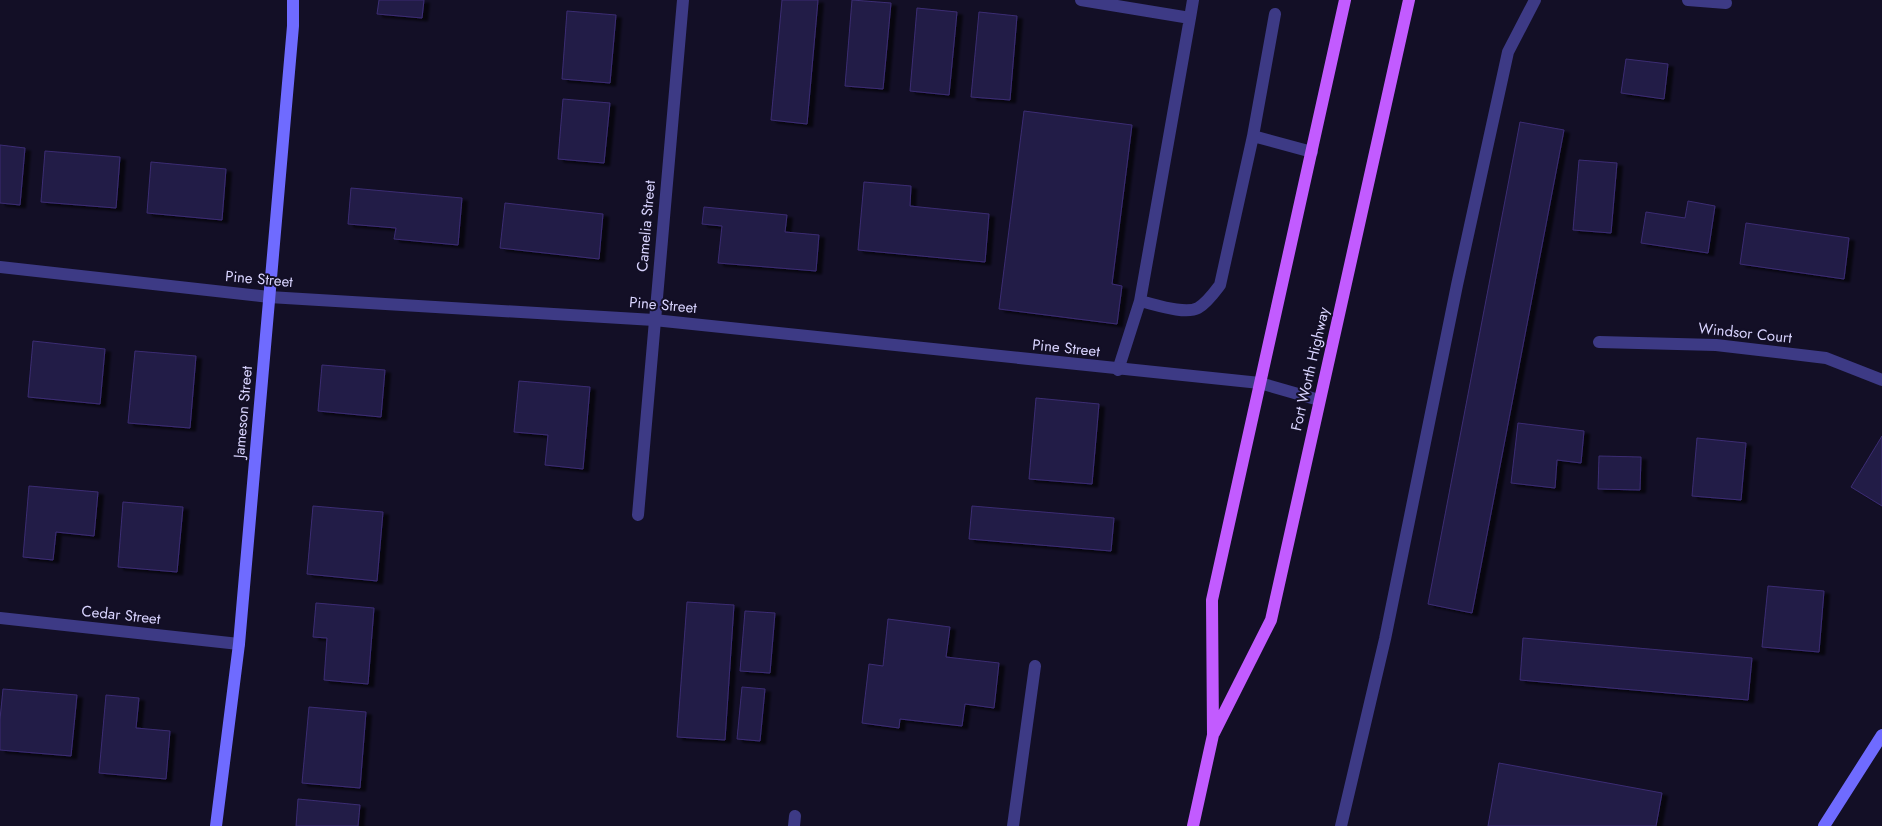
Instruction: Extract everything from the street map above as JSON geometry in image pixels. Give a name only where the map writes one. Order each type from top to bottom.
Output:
[{"type":"main road","name":"Fort Worth Highway","points":[[1193,826],[1213,735],[1212,600],[1345,0]]},
{"type":"main road","name":"Fort Worth Highway","points":[[1213,735],[1271,620],[1409,0]]},
{"type":"street","name":"Jameson Street","points":[[216,826],[239,644],[293,26],[293,0]]},
{"type":"street","name":"Camelia Street","points":[[638,515],[683,0]]},
{"type":"street","points":[[1081,0],[1190,18]]},
{"type":"street","points":[[1118,370],[1140,300],[1192,0]]},
{"type":"street","points":[[1341,826],[1385,639],[1456,285],[1508,52],[1535,0]]},
{"type":"street","points":[[1688,0],[1726,3]]},
{"type":"street","points":[[1140,300],[1176,310],[1197,309],[1211,297],[1220,285],[1253,136],[1275,14]]},
{"type":"street","points":[[1253,136],[1312,152]]},
{"type":"street","name":"Pine Street","points":[[0,267],[270,297],[654,320],[1260,384],[1319,400]]},
{"type":"street","name":"Windsor Court","points":[[1599,342],[1716,345],[1826,358],[1882,380]]},
{"type":"street","name":"Cedar Street","points":[[0,618],[239,644]]},
{"type":"street","points":[[1013,826],[1035,666]]},
{"type":"street","points":[[1824,826],[1882,734]]},
{"type":"building","points":[[379,0],[424,0],[422,18],[377,14]]},
{"type":"building","points":[[782,0],[818,0],[807,124],[771,120]]},
{"type":"building","points":[[852,0],[891,3],[883,89],[845,86]]},
{"type":"building","points":[[917,8],[957,12],[949,95],[910,91]]},
{"type":"building","points":[[567,11],[616,15],[610,83],[562,79]]},
{"type":"building","points":[[979,12],[1017,16],[1010,100],[971,97]]},
{"type":"building","points":[[1626,59],[1668,64],[1664,99],[1621,93]]},
{"type":"building","points":[[563,99],[610,103],[604,163],[558,159]]},
{"type":"building","points":[[1024,111],[1132,125],[1112,284],[1122,286],[1117,324],[999,309]]},
{"type":"building","points":[[1520,122],[1564,130],[1472,613],[1428,604]]},
{"type":"building","points":[[0,145],[25,148],[20,205],[0,203]]},
{"type":"building","points":[[45,151],[120,157],[116,208],[41,202]]},
{"type":"building","points":[[1579,160],[1617,163],[1611,233],[1573,230]]},
{"type":"building","points":[[151,162],[226,169],[222,220],[147,213]]},
{"type":"building","points":[[864,182],[911,186],[910,206],[989,214],[985,262],[858,250]]},
{"type":"building","points":[[351,188],[462,198],[458,245],[394,239],[396,228],[348,224]]},
{"type":"building","points":[[1688,201],[1715,206],[1708,253],[1641,243],[1646,212],[1685,218]]},
{"type":"building","points":[[505,203],[603,214],[599,259],[500,248]]},
{"type":"building","points":[[704,207],[787,215],[785,232],[819,235],[816,271],[718,263],[722,226],[702,224]]},
{"type":"building","points":[[1746,223],[1849,238],[1844,279],[1740,264]]},
{"type":"building","points":[[33,341],[105,349],[100,404],[28,397]]},
{"type":"building","points":[[135,351],[196,356],[190,428],[128,423]]},
{"type":"building","points":[[322,365],[385,370],[381,417],[318,411]]},
{"type":"building","points":[[519,381],[590,387],[583,469],[545,465],[548,435],[514,432]]},
{"type":"building","points":[[1036,398],[1099,404],[1092,484],[1029,479]]},
{"type":"building","points":[[1518,423],[1584,431],[1581,463],[1557,460],[1555,488],[1511,483]]},
{"type":"building","points":[[1882,436],[1882,506],[1851,487]]},
{"type":"building","points":[[1697,438],[1746,443],[1741,500],[1692,496]]},
{"type":"building","points":[[1599,456],[1641,457],[1640,490],[1598,489]]},
{"type":"building","points":[[29,486],[98,492],[94,536],[56,532],[53,560],[23,557]]},
{"type":"building","points":[[123,502],[183,507],[177,572],[118,567]]},
{"type":"building","points":[[313,506],[383,512],[377,581],[307,574]]},
{"type":"building","points":[[972,506],[1114,518],[1111,551],[969,539]]},
{"type":"building","points":[[1768,586],[1824,591],[1819,652],[1762,647]]},
{"type":"building","points":[[687,602],[734,605],[725,740],[677,737]]},
{"type":"building","points":[[316,603],[374,608],[368,684],[324,680],[327,638],[313,637]]},
{"type":"building","points":[[745,611],[775,613],[770,673],[740,671]]},
{"type":"building","points":[[888,619],[950,627],[946,657],[999,663],[994,708],[965,704],[962,726],[900,719],[899,728],[862,723],[869,664],[883,666]]},
{"type":"building","points":[[1523,638],[1752,658],[1748,700],[1520,680]]},
{"type":"building","points":[[742,687],[765,689],[760,741],[737,739]]},
{"type":"building","points":[[3,689],[77,695],[71,756],[0,750],[0,719]]},
{"type":"building","points":[[106,695],[139,698],[136,728],[170,731],[166,779],[99,773]]},
{"type":"building","points":[[309,707],[366,712],[360,788],[302,783]]},
{"type":"building","points":[[1499,763],[1662,793],[1656,826],[1488,826]]},
{"type":"building","points":[[298,799],[360,805],[358,826],[296,826]]}]
